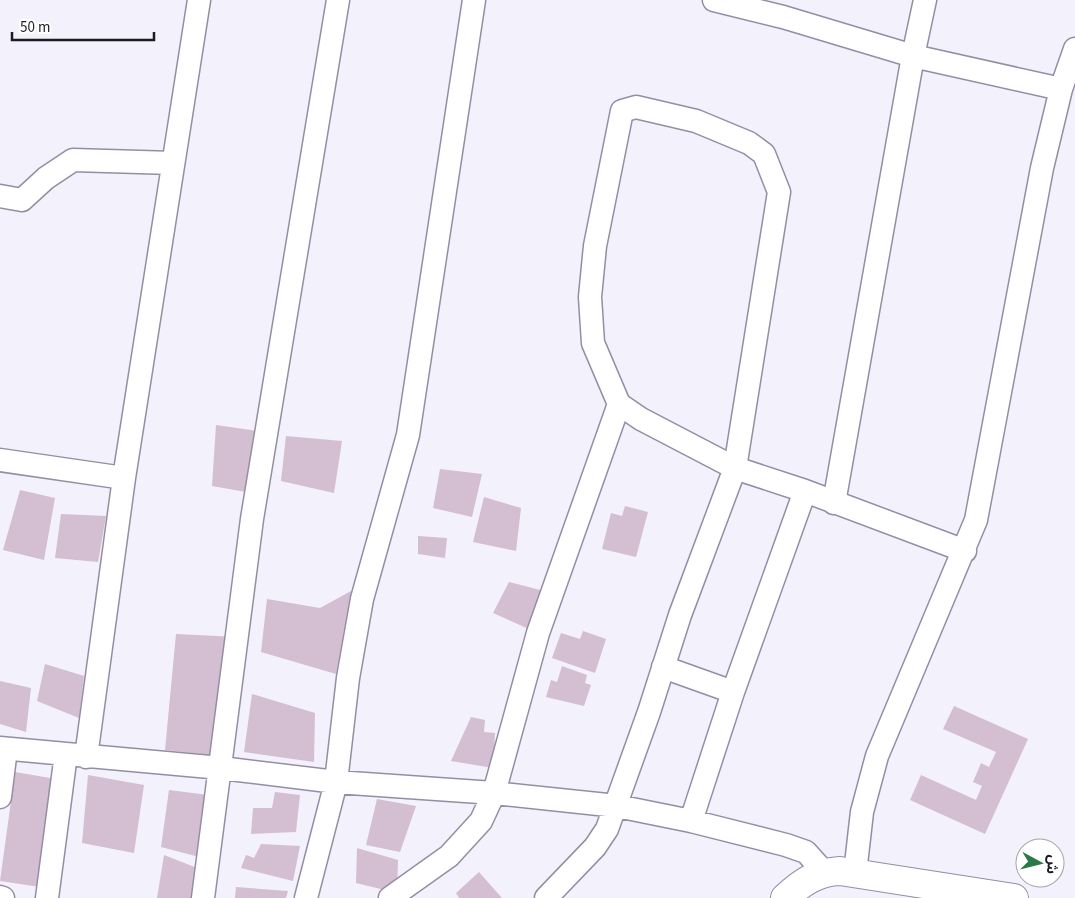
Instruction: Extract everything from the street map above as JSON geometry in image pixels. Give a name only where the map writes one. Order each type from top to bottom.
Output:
[{"type":"street","points":[[47,898],[76,756],[124,478],[199,0]]},
{"type":"street","points":[[203,898],[252,519],[338,0]]},
{"type":"street","points":[[306,898],[336,782],[348,678],[362,599],[408,436],[474,0]]},
{"type":"street","points":[[714,0],[783,17],[913,56],[1061,89]]},
{"type":"street","points":[[834,503],[913,56],[925,0]]},
{"type":"street","points":[[856,873],[862,812],[878,756],[920,652],[965,552],[976,520],[984,488],[1018,291],[1042,168],[1061,89],[1075,49]]},
{"type":"street","points":[[546,898],[595,847],[607,829],[617,806],[680,615],[735,468],[779,192],[764,154],[749,143],[696,121],[636,107],[622,112],[618,119],[596,246],[590,297],[593,343],[619,404],[641,419],[735,468],[805,491],[965,552]]},
{"type":"street","points":[[0,196],[22,200],[46,178],[73,160],[173,163]]},
{"type":"street","points":[[390,898],[449,856],[462,843],[481,821],[494,793],[538,633],[619,404]]},
{"type":"street","points":[[0,460],[124,478]]},
{"type":"street","points":[[691,821],[733,692],[805,491]]},
{"type":"street","points":[[663,667],[733,692]]},
{"type":"street","points":[[0,797],[3,748],[221,768],[336,782],[494,793],[617,806],[691,821],[806,852],[824,872]]},
{"type":"street","points":[[785,898],[808,879],[824,872],[856,873],[1014,898]]},
{"type":"building","points":[[216,425],[258,431],[246,492],[212,486]]},
{"type":"building","points":[[286,436],[342,441],[334,493],[281,481]]},
{"type":"building","points":[[440,469],[482,474],[472,517],[433,508]]},
{"type":"building","points":[[20,490],[55,498],[44,560],[3,550]]},
{"type":"building","points":[[484,497],[521,508],[516,551],[473,542]]},
{"type":"building","points":[[625,506],[648,512],[636,557],[602,549],[611,513],[622,516]]},
{"type":"building","points":[[61,514],[106,516],[98,562],[55,558]]},
{"type":"building","points":[[418,536],[447,538],[445,558],[418,554]]},
{"type":"building","points":[[509,582],[552,593],[538,633],[493,613]]},
{"type":"building","points":[[351,591],[336,674],[261,652],[267,599],[320,608]]},
{"type":"building","points":[[583,631],[606,639],[595,673],[552,658],[561,633],[580,639]]},
{"type":"building","points":[[176,634],[237,637],[211,755],[165,750]]},
{"type":"building","points":[[45,664],[84,676],[79,718],[37,701]]},
{"type":"building","points":[[562,666],[587,675],[585,683],[591,685],[584,706],[546,697],[551,680],[557,682]]},
{"type":"building","points":[[0,681],[31,688],[26,732],[0,724]]},
{"type":"building","points":[[252,694],[315,713],[314,762],[244,752]]},
{"type":"building","points":[[954,706],[1028,739],[985,834],[910,800],[921,775],[976,800],[982,786],[973,782],[981,763],[989,767],[996,752],[943,729]]},
{"type":"building","points":[[471,717],[485,720],[484,732],[495,733],[493,768],[451,761]]},
{"type":"building","points":[[15,772],[56,779],[40,887],[0,881]]},
{"type":"building","points":[[88,775],[144,785],[134,853],[82,843]]},
{"type":"building","points":[[169,790],[208,795],[203,858],[161,847]]},
{"type":"building","points":[[275,792],[300,795],[296,832],[251,834],[253,808],[272,808]]},
{"type":"building","points":[[377,799],[416,806],[400,852],[366,845]]},
{"type":"building","points":[[261,844],[300,846],[293,881],[241,868],[246,855],[254,858]]},
{"type":"building","points":[[357,848],[398,860],[397,893],[356,883]]},
{"type":"building","points":[[164,855],[197,868],[192,898],[157,898]]},
{"type":"building","points":[[479,872],[502,898],[459,898],[456,893]]},
{"type":"building","points":[[236,887],[288,891],[286,898],[235,898]]}]
